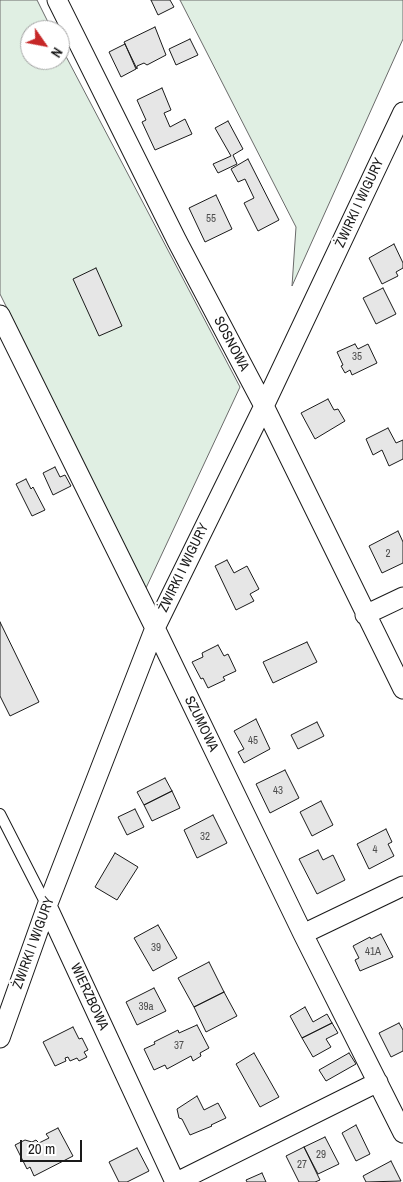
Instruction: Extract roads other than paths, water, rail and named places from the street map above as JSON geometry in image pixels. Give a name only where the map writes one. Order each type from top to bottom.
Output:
[{"type":"street","name":"SOSNOWA","points":[[57,0],[177,241],[264,406],[403,690]]},
{"type":"street","name":"ŻWIRKI I WIGURY","points":[[0,1038],[47,906],[155,628],[264,406],[403,112]]},
{"type":"street","name":"SZUMOWA","points":[[0,315],[155,628],[303,934],[403,1133]]},
{"type":"street","points":[[366,615],[403,597]]},
{"type":"street","points":[[303,934],[403,886]]},
{"type":"street","name":"WIERZBOWA","points":[[47,906],[176,1182]]},
{"type":"street","points":[[176,1182],[378,1082]]},
{"type":"lane","name":"WIERZBOWA","points":[[0,814],[47,906]]}]
